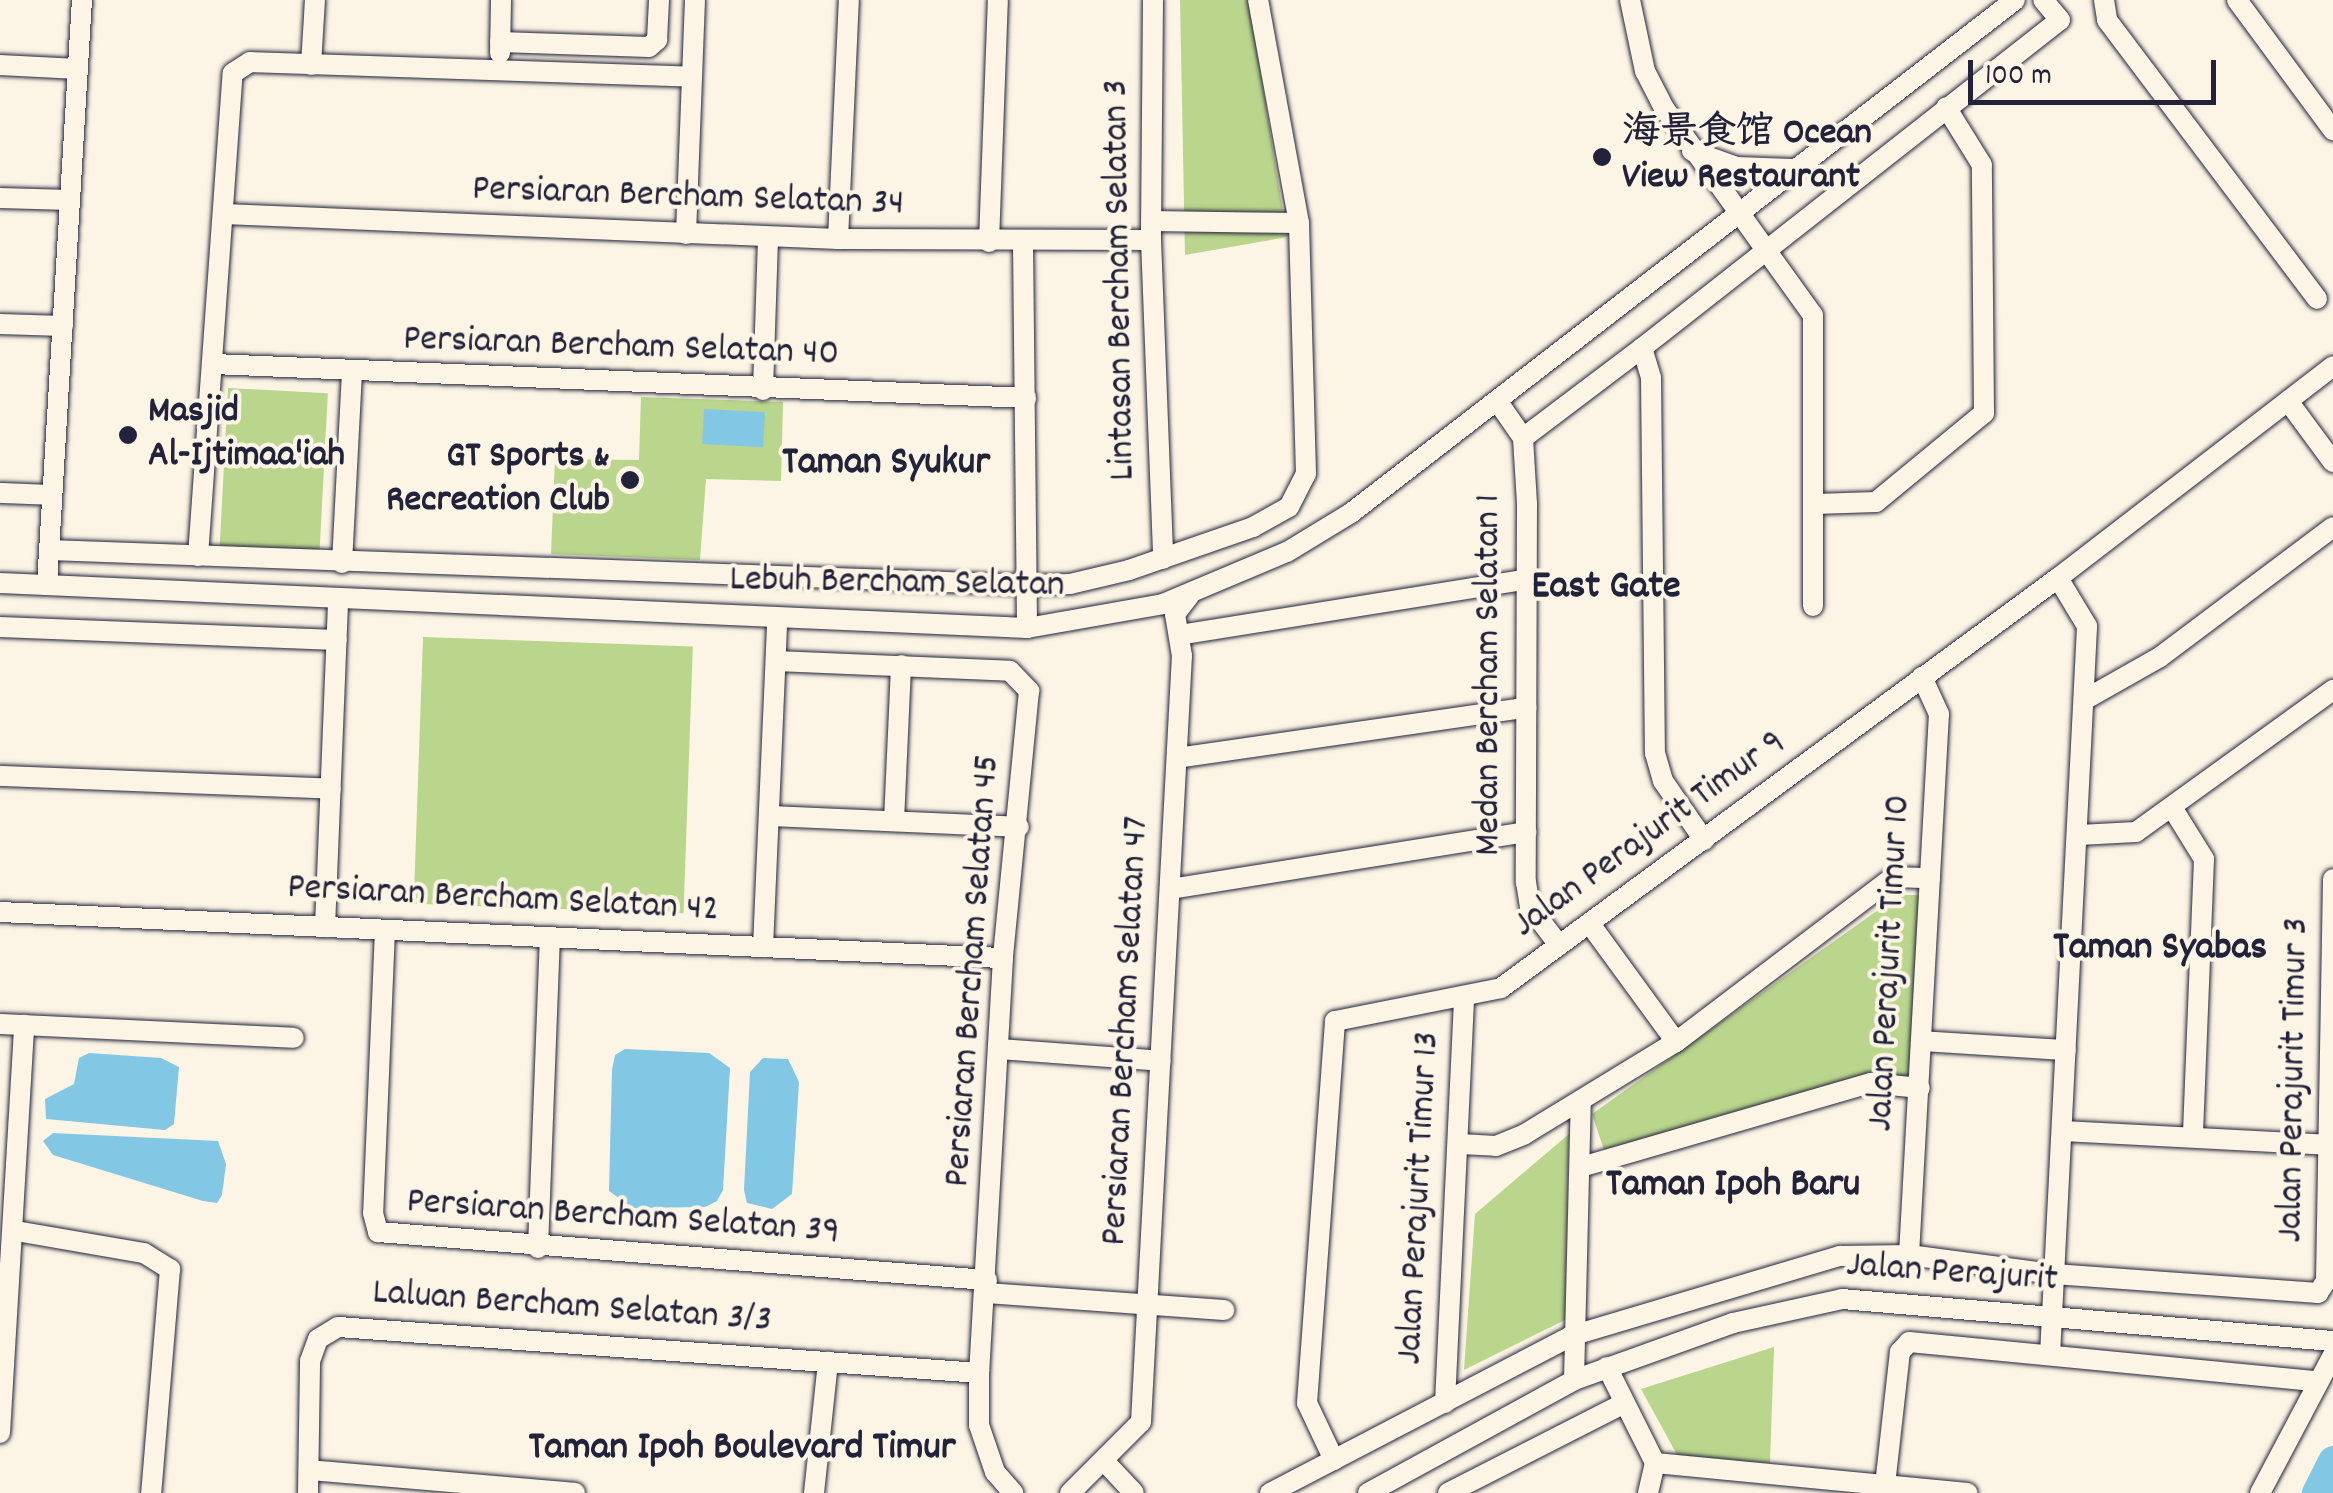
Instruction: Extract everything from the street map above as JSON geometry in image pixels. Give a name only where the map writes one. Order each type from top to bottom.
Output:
[{"type":"street","points":[[47,585],[82,0]]},
{"type":"street","points":[[311,65],[314,0]]},
{"type":"street","points":[[499,72],[502,0]]},
{"type":"street","points":[[500,42],[650,47],[657,40],[659,0]]},
{"type":"street","points":[[686,234],[696,0]]},
{"type":"street","points":[[838,239],[849,0]]},
{"type":"street","points":[[989,242],[998,0]]},
{"type":"street","name":"Lintasan Bercham Selatan 3","points":[[1153,0],[1151,231],[1162,558]]},
{"type":"street","points":[[49,550],[609,574],[1029,586],[1070,584],[1252,527],[1289,507],[1301,492],[1299,223],[1258,0]]},
{"type":"street","points":[[1630,0],[1644,70],[1689,150],[1765,245],[1813,315],[1814,606]]},
{"type":"street","name":"Lebuh Bercham Selatan","points":[[0,582],[777,620],[1027,628],[1143,609],[1189,596],[1351,513],[2015,0]]},
{"type":"street","points":[[1498,402],[1522,438],[1642,348],[1765,245],[2060,20],[2044,0]]},
{"type":"street","points":[[2237,0],[2333,130]]},
{"type":"street","points":[[2106,10],[2318,299]]},
{"type":"street","points":[[198,556],[233,73],[250,62],[692,78]]},
{"type":"street","points":[[0,66],[78,68]]},
{"type":"street","points":[[1815,504],[1876,502],[1984,412],[1982,165],[1946,108]]},
{"type":"street","points":[[1689,150],[1738,167],[1792,169]]},
{"type":"street","points":[[0,198],[70,200]]},
{"type":"street","name":"Persiaran Bercham Selatan 34","points":[[224,214],[686,234],[989,242],[1299,223]]},
{"type":"street","points":[[763,390],[768,236]]},
{"type":"street","points":[[1022,242],[1027,628]]},
{"type":"street","points":[[0,324],[62,326]]},
{"type":"street","points":[[1642,348],[1651,378],[1656,753],[1663,780],[1704,840]]},
{"type":"street","name":"Persiaran Bercham Selatan 40","points":[[213,364],[1026,398]]},
{"type":"street","name":"Jalan Perajurit Timur 9","points":[[1334,1460],[1307,1407],[1331,1028],[1348,1015],[1464,998],[1501,988],[2058,578],[2333,366]]},
{"type":"street","points":[[342,562],[352,371]]},
{"type":"street","points":[[2288,401],[2333,462]]},
{"type":"street","name":"Medan Bercham Selatan 1","points":[[1522,438],[1530,908],[1559,945]]},
{"type":"street","points":[[0,492],[52,494]]},
{"type":"street","points":[[2084,700],[2129,679],[2333,527]]},
{"type":"street","points":[[2050,1355],[2079,834],[2086,623],[2058,578]]},
{"type":"street","points":[[1143,609],[1166,614],[1177,630],[1524,580]]},
{"type":"street","name":"Persiaran Bercham Selatan 47","points":[[1070,1493],[1140,1426],[1177,758],[1178,604],[1189,596]]},
{"type":"street","points":[[325,927],[338,600]]},
{"type":"street","points":[[763,947],[777,620]]},
{"type":"street","points":[[0,627],[336,640]]},
{"type":"street","points":[[776,661],[901,665],[894,821]]},
{"type":"street","name":"Persiaran Bercham Selatan 45","points":[[901,665],[1015,672],[1029,700],[1020,828],[1004,958],[979,1373],[979,1425],[995,1472],[1014,1493]]},
{"type":"street","name":"Jalan Perajurit Timur 10","points":[[1909,1255],[1939,714],[1922,678]]},
{"type":"street","points":[[2079,834],[2130,835],[2174,809],[2333,690]]},
{"type":"street","points":[[1177,758],[1526,708]]},
{"type":"street","points":[[0,776],[332,789]]},
{"type":"street","points":[[2174,809],[2204,859],[2193,1137]]},
{"type":"street","points":[[769,816],[1020,828]]},
{"type":"street","points":[[1170,889],[1526,832]]},
{"type":"street","points":[[1460,1144],[1496,1146],[1581,1102],[1676,1042],[1893,876],[1930,878]]},
{"type":"street","name":"Jalan Perajurit Timur 3","points":[[2054,1274],[2313,1293],[2326,1281],[2333,879]]},
{"type":"street","name":"Persiaran Bercham Selatan 42","points":[[0,912],[1004,958]]},
{"type":"street","points":[[1590,924],[1676,1042]]},
{"type":"street","name":"Persiaran Bercham Selatan 39","points":[[385,930],[373,1224],[390,1237],[986,1286],[1224,1310]]},
{"type":"street","points":[[538,1248],[550,937]]},
{"type":"street","name":"Jalan Perajurit Timur 13","points":[[1445,1403],[1464,998]]},
{"type":"street","points":[[0,1024],[294,1038]]},
{"type":"street","points":[[0,1433],[4,1338],[16,1230],[9,1174],[24,1025]]},
{"type":"street","points":[[1921,1041],[2066,1050]]},
{"type":"street","points":[[999,1049],[1161,1061]]},
{"type":"street","points":[[1581,1167],[1872,1083],[1920,1088]]},
{"type":"street","points":[[1574,1380],[1571,1336],[1581,1102]]},
{"type":"street","points":[[2062,1131],[2327,1144]]},
{"type":"street","points":[[16,1230],[144,1253],[170,1269],[151,1493]]},
{"type":"street","points":[[1270,1493],[1571,1336],[1840,1256],[1909,1255],[2054,1274]]},
{"type":"street","name":"Jalan Perajurit","points":[[1368,1493],[1574,1380],[1734,1324],[1842,1299],[2333,1341]]},
{"type":"street","name":"Laluan Bercham Selatan 3/3","points":[[308,1493],[310,1361],[318,1339],[338,1327],[979,1373]]},
{"type":"street","points":[[1885,1485],[1905,1344],[2314,1381]]},
{"type":"street","points":[[2260,1493],[2314,1381],[2333,1355]]},
{"type":"street","points":[[814,1493],[828,1362]]},
{"type":"street","points":[[1607,1367],[1655,1463],[1648,1493]]},
{"type":"street","points":[[1448,1493],[1623,1404]]},
{"type":"street","points":[[1105,1462],[1134,1493]]},
{"type":"street","points":[[1655,1463],[1809,1486],[1885,1485],[1965,1493]]},
{"type":"street","points":[[309,1470],[575,1493]]},
{"type":"green space","points":[[1180,0],[1249,0],[1287,237],[1185,255]]},
{"type":"green space","points":[[228,388],[328,393],[320,551],[220,546]]},
{"type":"green space","name":"GT Sports & Recreation Club","points":[[641,397],[783,402],[781,481],[706,479],[700,560],[551,554],[555,459],[639,460]]},
{"type":"green space","points":[[423,637],[693,646],[684,913],[414,904]]},
{"type":"green space","points":[[1899,895],[1923,895],[1915,1075],[1848,1080],[1606,1156],[1592,1114]]},
{"type":"green space","points":[[1569,1134],[1565,1320],[1464,1370],[1475,1214]]},
{"type":"green space","points":[[1774,1347],[1770,1463],[1681,1462],[1641,1389]]},
{"type":"water","points":[[704,409],[765,412],[763,447],[702,444]]},
{"type":"water","points":[[625,1049],[709,1053],[730,1068],[723,1190],[717,1201],[705,1207],[633,1208],[609,1191],[612,1070],[615,1055]]},
{"type":"water","points":[[89,1053],[161,1058],[179,1067],[174,1124],[165,1130],[46,1119],[45,1099],[74,1084],[79,1058]]},
{"type":"water","points":[[763,1058],[788,1059],[799,1082],[792,1194],[772,1209],[747,1203],[744,1190],[750,1072]]},
{"type":"water","points":[[53,1133],[218,1141],[226,1164],[222,1195],[217,1203],[203,1201],[53,1155],[43,1141]]},
{"type":"waterway","points":[[2317,1493],[2333,1461]]},
{"type":"place","name":"海景食馆 Ocean View Restaurant","points":[[1602,157]]},
{"type":"place","name":"Masjid Al-Ijtimaa'iah","points":[[128,435]]},
{"type":"place","name":"GT Sports & Recreation Club","points":[[630,480]]},
{"type":"district","name":"Taman Syukur","points":[[886,465]]},
{"type":"district","name":"East Gate","points":[[1606,589]]},
{"type":"district","name":"Taman Syabas","points":[[2160,950]]},
{"type":"district","name":"Taman Ipoh Baru","points":[[1733,1187]]},
{"type":"district","name":"Taman Ipoh Boulevard Timur","points":[[742,1450]]}]
